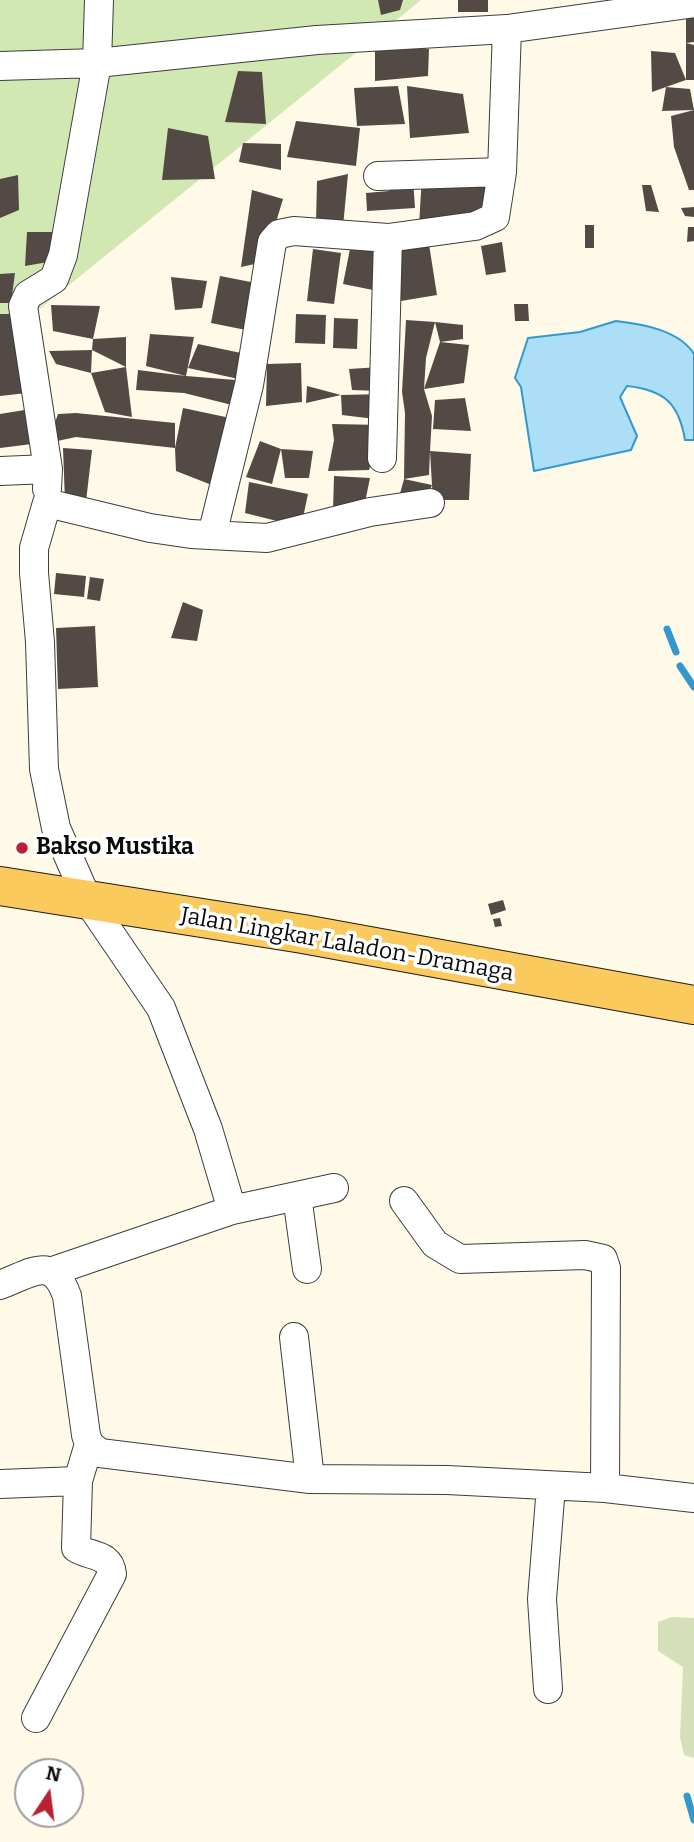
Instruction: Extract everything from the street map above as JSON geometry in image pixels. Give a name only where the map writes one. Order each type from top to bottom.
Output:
[{"type":"main road","name":"Jalan Lingkar Laladon-Dramaga","points":[[0,886],[303,934],[694,1006]]},
{"type":"street","points":[[99,0],[97,63],[61,264],[54,279],[28,295],[23,306],[48,469],[47,503],[37,535],[34,560],[44,769],[56,828],[88,901],[161,1008],[208,1129],[232,1210]]},
{"type":"street","points":[[0,66],[97,63],[317,40],[507,29],[694,3]]},
{"type":"street","points":[[212,535],[246,397],[269,254],[275,237],[294,231],[388,238],[486,223],[495,217],[502,172],[502,97],[507,29]]},
{"type":"street","points":[[378,176],[502,172]]},
{"type":"street","points":[[382,458],[388,238]]},
{"type":"street","points":[[0,471],[48,469]]},
{"type":"street","points":[[47,503],[150,528],[212,535],[279,537],[370,512],[430,503]]},
{"type":"street","points":[[0,1284],[36,1272],[53,1271],[232,1210],[334,1188]]},
{"type":"street","points":[[297,1196],[307,1269]]},
{"type":"street","points":[[404,1201],[435,1244],[460,1259],[585,1255],[603,1259],[606,1268],[605,1488]]},
{"type":"street","points":[[36,1718],[112,1574],[106,1560],[76,1548],[78,1482],[89,1444],[83,1421],[67,1296],[59,1276],[53,1271]]},
{"type":"street","points":[[295,1337],[310,1479]]},
{"type":"street","points":[[89,1444],[106,1455],[310,1479],[447,1480],[605,1488],[694,1498]]},
{"type":"street","points":[[0,1484],[78,1482]]},
{"type":"street","points":[[548,1689],[542,1599],[551,1486]]},
{"type":"green space","points":[[0,0],[421,0],[0,341]]},
{"type":"green space","points":[[672,1617],[694,1618],[694,1758],[684,1755],[680,1737],[683,1667],[658,1651],[658,1622]]},
{"type":"water","points":[[616,321],[648,326],[670,334],[694,354],[694,440],[685,440],[679,417],[668,401],[651,391],[627,386],[620,397],[637,436],[631,450],[534,471],[521,387],[515,378],[528,338],[580,332]]},
{"type":"building","points":[[378,0],[403,0],[400,10],[381,15]]},
{"type":"building","points":[[458,0],[488,0],[488,12],[458,12]]},
{"type":"building","points":[[686,13],[694,13],[694,42],[686,43]]},
{"type":"building","points":[[686,43],[694,45],[694,80],[686,80]]},
{"type":"building","points":[[375,45],[429,49],[428,76],[375,81]]},
{"type":"building","points":[[651,51],[675,53],[686,80],[652,92]]},
{"type":"building","points":[[238,71],[262,72],[266,124],[225,122]]},
{"type":"building","points":[[398,86],[405,124],[357,126],[354,88]]},
{"type":"building","points":[[407,86],[463,94],[469,133],[410,138]]},
{"type":"building","points":[[666,87],[690,89],[694,110],[662,111]]},
{"type":"building","points":[[694,110],[694,190],[689,190],[674,147],[671,116]]},
{"type":"building","points":[[296,121],[360,128],[356,166],[287,157]]},
{"type":"building","points":[[168,128],[208,136],[215,179],[162,180]]},
{"type":"building","points":[[243,143],[281,144],[281,170],[239,162]]},
{"type":"building","points":[[348,174],[343,227],[316,222],[317,181]]},
{"type":"building","points":[[18,175],[19,210],[0,218],[0,179]]},
{"type":"building","points":[[422,175],[486,177],[484,216],[419,226]]},
{"type":"building","points":[[413,179],[415,208],[367,211],[366,193],[389,191],[388,181]]},
{"type":"building","points":[[642,185],[651,185],[659,212],[646,211]]},
{"type":"building","points":[[252,190],[283,199],[264,262],[241,267]]},
{"type":"building","points":[[694,207],[694,217],[685,216],[681,208]]},
{"type":"building","points":[[585,225],[594,225],[594,248],[585,248]]},
{"type":"building","points":[[688,227],[694,227],[694,241],[687,242]]},
{"type":"building","points":[[27,232],[55,232],[54,261],[25,266]]},
{"type":"building","points":[[428,238],[437,295],[401,301],[392,244]]},
{"type":"building","points":[[352,239],[381,244],[373,290],[343,284]]},
{"type":"building","points":[[502,242],[506,272],[486,275],[481,246]]},
{"type":"building","points":[[313,249],[341,253],[334,304],[307,301]]},
{"type":"building","points":[[15,273],[11,303],[0,303],[0,274]]},
{"type":"building","points":[[220,276],[261,284],[251,331],[211,323]]},
{"type":"building","points":[[171,277],[207,281],[202,308],[175,310]]},
{"type":"building","points":[[514,304],[528,304],[529,321],[515,321]]},
{"type":"building","points":[[51,305],[100,306],[93,339],[53,331]]},
{"type":"building","points":[[0,314],[10,314],[27,393],[0,396]]},
{"type":"building","points":[[296,314],[326,315],[325,344],[295,343]]},
{"type":"building","points":[[334,318],[358,319],[357,349],[333,348]]},
{"type":"building","points":[[406,320],[435,322],[426,358],[424,389],[432,416],[429,475],[404,479],[405,413],[402,392]]},
{"type":"building","points":[[435,322],[463,325],[463,339],[440,342]]},
{"type":"building","points":[[150,334],[194,337],[186,376],[146,366]]},
{"type":"building","points":[[126,337],[126,367],[92,350],[93,339]]},
{"type":"building","points":[[440,342],[469,345],[464,383],[424,389]]},
{"type":"building","points":[[198,344],[246,354],[248,381],[188,368]]},
{"type":"building","points":[[92,350],[91,373],[56,364],[49,351]]},
{"type":"building","points":[[301,363],[302,402],[266,406],[267,364]]},
{"type":"building","points":[[126,367],[132,417],[105,412],[91,373]]},
{"type":"building","points":[[380,367],[380,391],[352,390],[349,369]]},
{"type":"building","points":[[138,370],[248,381],[240,407],[184,393],[136,390]]},
{"type":"building","points":[[307,386],[341,395],[306,403]]},
{"type":"building","points":[[385,394],[383,420],[342,415],[341,395]]},
{"type":"building","points":[[465,398],[471,431],[433,429],[435,400]]},
{"type":"building","points":[[37,408],[40,443],[0,448],[0,414]]},
{"type":"building","points":[[183,408],[235,419],[222,489],[176,471],[175,448]]},
{"type":"building","points":[[76,413],[175,423],[175,448],[76,437],[48,443],[58,414]]},
{"type":"building","points":[[332,424],[382,425],[369,470],[328,471],[334,440]]},
{"type":"building","points":[[260,441],[281,449],[272,484],[246,477]]},
{"type":"building","points":[[63,448],[92,450],[85,510],[65,502]]},
{"type":"building","points":[[281,449],[313,451],[309,478],[285,478]]},
{"type":"building","points":[[430,451],[471,454],[469,500],[433,500]]},
{"type":"building","points":[[334,476],[370,478],[364,507],[333,511]]},
{"type":"building","points":[[404,479],[432,485],[426,501],[398,501]]},
{"type":"building","points":[[249,482],[308,494],[301,527],[245,513]]},
{"type":"building","points":[[56,573],[86,576],[84,597],[54,594]]},
{"type":"building","points":[[90,577],[104,579],[100,601],[87,599]]},
{"type":"building","points":[[183,602],[203,610],[197,641],[171,638]]},
{"type":"building","points":[[95,626],[98,687],[58,689],[56,628]]},
{"type":"building","points":[[503,900],[506,910],[491,915],[488,904]]},
{"type":"building","points":[[500,918],[502,926],[495,927],[493,919]]},
{"type":"waterway","points":[[667,629],[676,652]]},
{"type":"waterway","points":[[680,666],[694,687]]},
{"type":"waterway","points":[[687,1796],[694,1820]]},
{"type":"place","name":"Bakso Mustika","points":[[22,848]]}]
